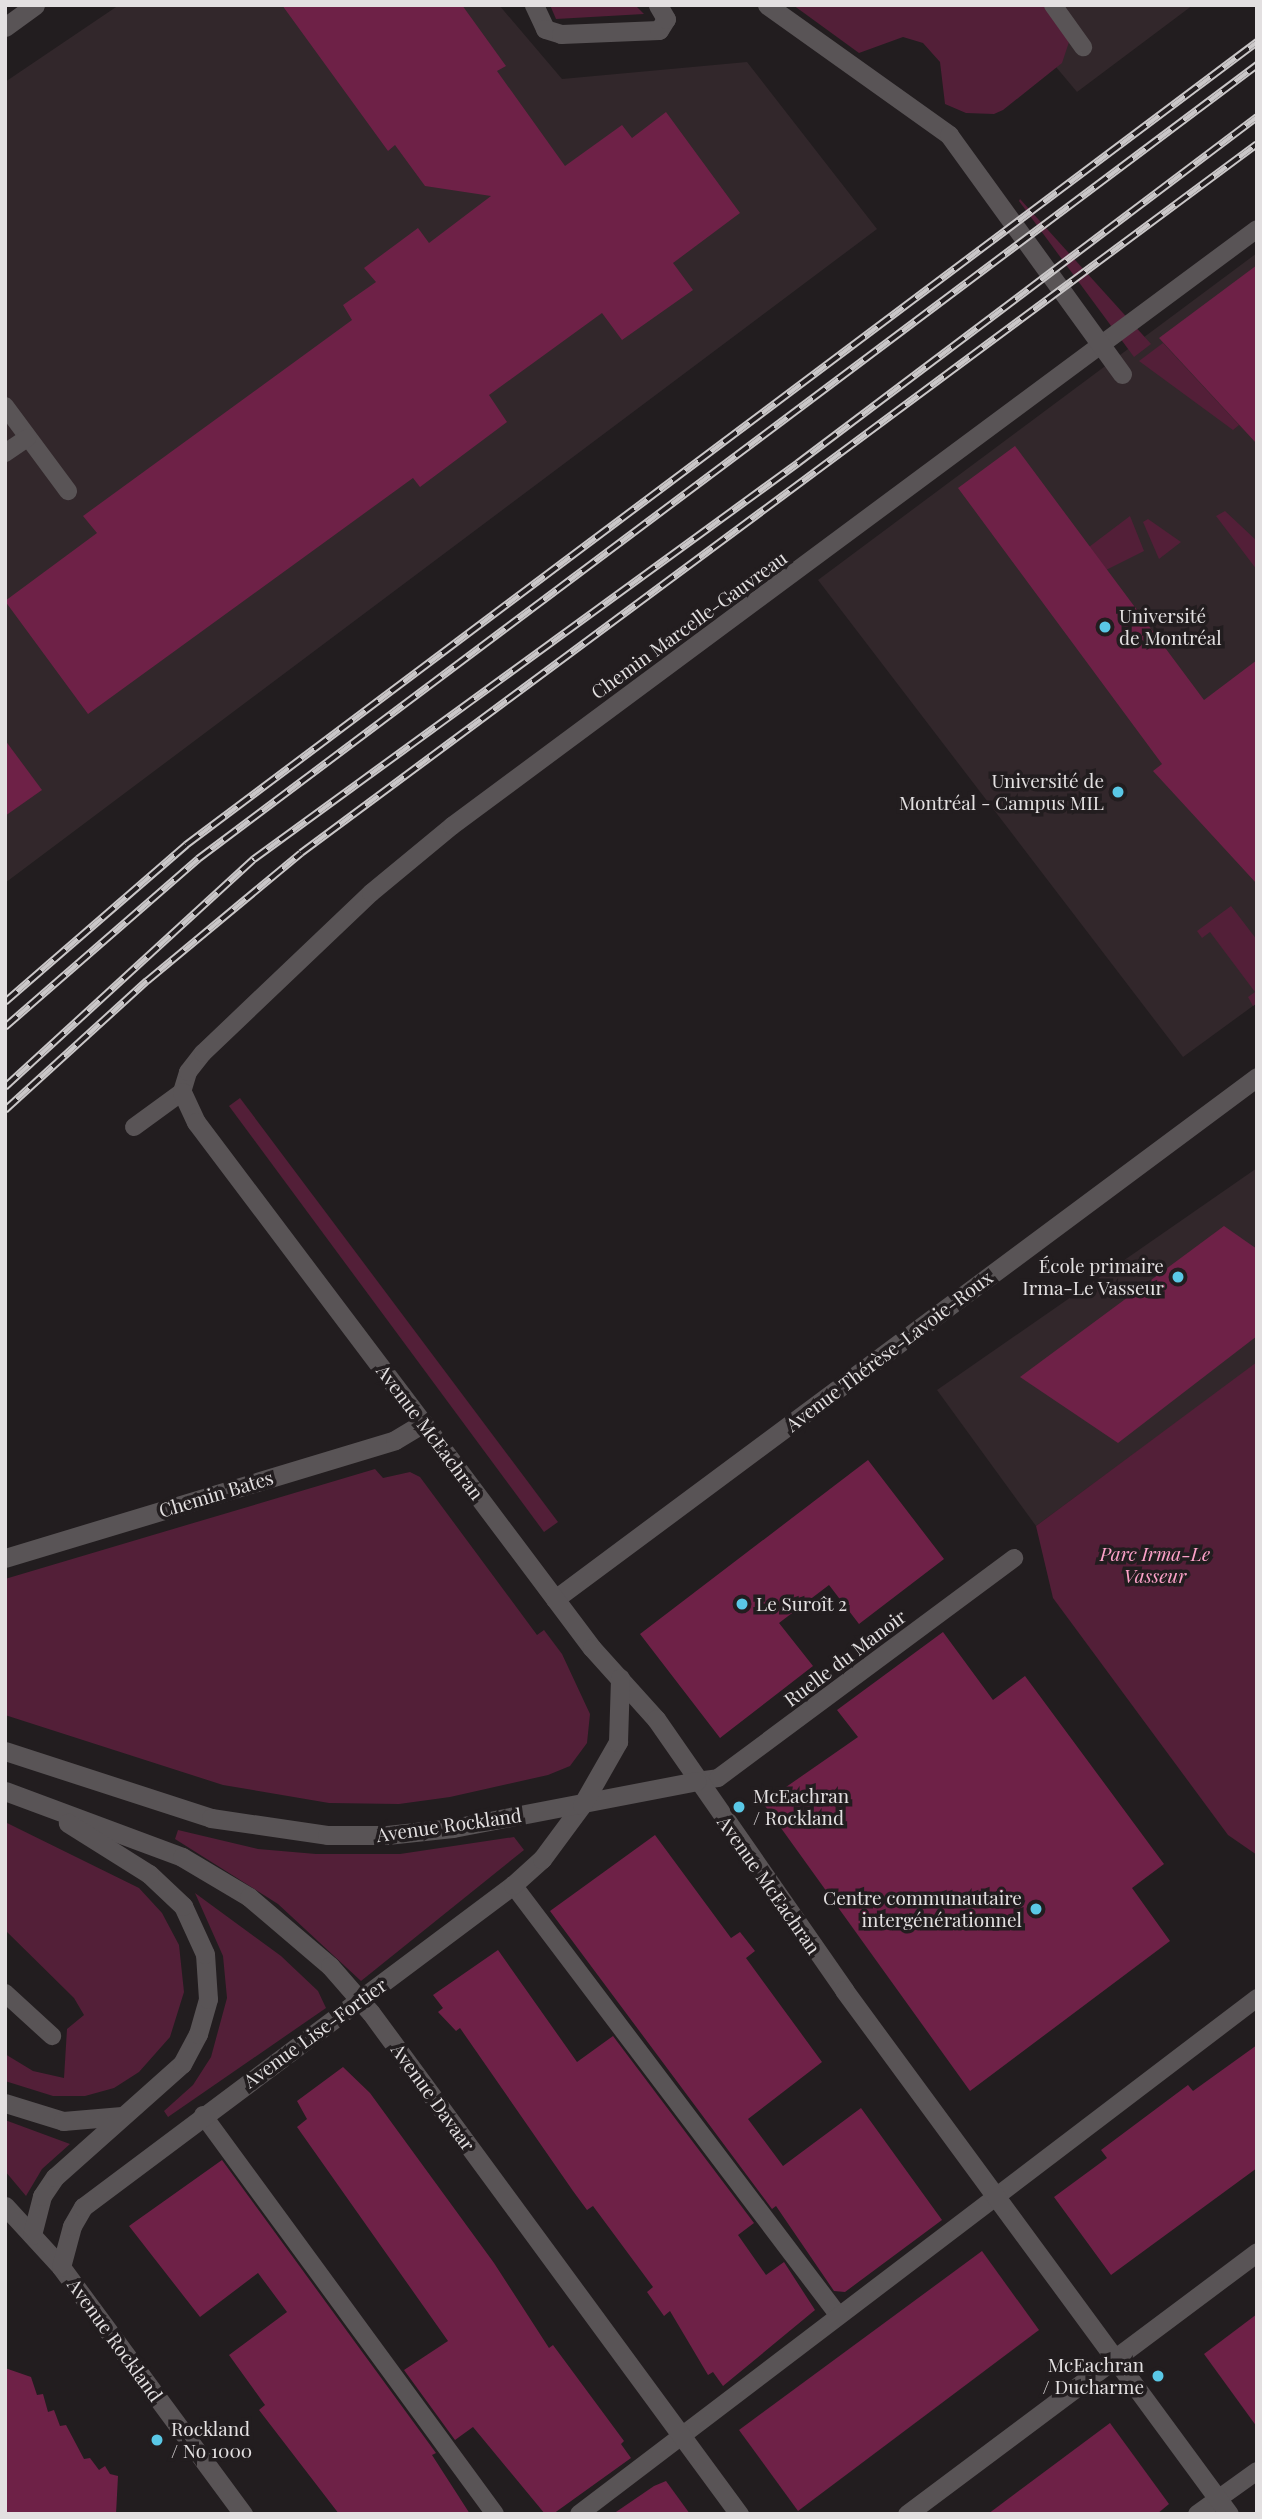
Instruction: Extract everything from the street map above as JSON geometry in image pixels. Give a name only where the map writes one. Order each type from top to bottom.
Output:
[{"type":"street","points":[[5,27],[35,5]]},
{"type":"street","points":[[534,5],[542,24],[555,33],[659,30],[666,19],[658,5]]},
{"type":"street","points":[[767,5],[949,135],[1122,374]]},
{"type":"street","name":"Avenue Thérèse-Lavoie-Roux","points":[[555,1599],[1257,1077]]},
{"type":"street","name":"Avenue McEachran","points":[[182,1092],[196,1122],[555,1599],[669,1736],[696,1781],[1223,2506]]},
{"type":"street","name":"Chemin Bates","points":[[5,1558],[395,1440],[424,1423]]},
{"type":"street","name":"Avenue Lise-Fortier","points":[[61,2266],[72,2226],[83,2207],[513,1885],[542,1859],[582,1805],[618,1742],[620,1678]]},
{"type":"street","name":"Avenue Rockland","points":[[5,1751],[211,1818],[327,1835],[433,1831],[582,1805],[696,1781]]},
{"type":"street","points":[[5,1791],[27,1800],[159,1881],[188,1913],[205,1954],[208,1999],[193,2046],[167,2081],[122,2116],[54,2177],[42,2196],[32,2235]]},
{"type":"street","name":"Avenue Davaar","points":[[27,1800],[149,1842],[221,1879],[294,1932],[359,1999],[740,2514]]},
{"type":"street","points":[[5,2103],[63,2121],[122,2116]]},
{"type":"street","name":"Avenue Rockland","points":[[5,2206],[61,2266],[243,2514]]},
{"type":"street","points":[[907,2514],[1257,2252]]},
{"type":"lane","points":[[1053,5],[1083,47]]},
{"type":"lane","name":"Chemin Marcelle-Gauvreau","points":[[182,1092],[188,1072],[203,1054],[361,902],[452,825],[1257,229]]},
{"type":"lane","points":[[5,406],[68,491]]},
{"type":"lane","points":[[5,453],[27,438]]},
{"type":"lane","points":[[134,1127],[182,1092]]},
{"type":"lane","name":"Ruelle du Manoir","points":[[696,1781],[718,1778],[1014,1558]]},
{"type":"lane","points":[[513,1885],[839,2316]]},
{"type":"lane","points":[[5,1993],[52,2036]]},
{"type":"lane","points":[[579,2514],[1257,1998]]},
{"type":"lane","points":[[203,2115],[495,2514]]},
{"type":"lane","points":[[1197,2514],[1223,2506],[1257,2471]]},
{"type":"shaded area","points":[[119,5],[499,5],[562,79],[747,62],[877,229],[5,883],[5,82]]},
{"type":"shaded area","points":[[1004,5],[1193,5],[1077,92]]},
{"type":"shaded area","name":"Université de Montréal - Campus MIL","points":[[1257,253],[1257,1003],[1183,1057],[818,580]]},
{"type":"shaded area","name":"École primaire Irma-Le Vasseur","points":[[1257,1168],[1257,1363],[1036,1526],[937,1390]]},
{"type":"green space","points":[[550,5],[635,5],[644,14],[556,19]]},
{"type":"green space","points":[[793,5],[1049,5],[1069,42],[1062,63],[1003,110],[994,114],[966,113],[945,104],[940,62],[923,43],[903,37],[859,53]]},
{"type":"green space","points":[[1020,199],[1151,344],[1134,357]]},
{"type":"green space","points":[[1163,343],[1239,425],[1233,430],[1139,361]]},
{"type":"green space","points":[[1225,511],[1257,541],[1257,570],[1216,516]]},
{"type":"green space","points":[[1130,516],[1144,551],[1106,570],[1089,547]]},
{"type":"green space","points":[[1148,519],[1181,542],[1159,559],[1143,522]]},
{"type":"green space","points":[[1231,906],[1257,940],[1257,1003],[1253,1006],[1248,997],[1255,992],[1210,932],[1202,938],[1197,931]]},
{"type":"green space","points":[[240,1098],[558,1522],[544,1532],[229,1106]]},
{"type":"green space","name":"Parc Irma-Le Vasseur","points":[[1257,1362],[1257,1855],[1228,1835],[1053,1598],[1036,1526]]},
{"type":"green space","points":[[375,1469],[383,1478],[410,1472],[420,1477],[537,1635],[544,1630],[562,1654],[590,1714],[587,1743],[570,1766],[548,1775],[450,1797],[399,1804],[329,1803],[223,1785],[5,1715],[5,1579]]},
{"type":"green space","points":[[5,1822],[139,1888],[162,1913],[179,1945],[184,1992],[170,2037],[139,2072],[114,2088],[85,2096],[53,2096],[5,2081],[5,2054],[33,2071],[64,2078],[67,2029],[84,2015],[74,1998],[5,1930]]},
{"type":"green space","points":[[178,1830],[258,1849],[316,1854],[400,1854],[514,1837],[524,1850],[361,1981],[278,1904],[175,1839]]},
{"type":"green space","points":[[195,1893],[281,1956],[318,1991],[326,2008],[168,2117],[164,2111],[193,2085],[211,2057],[227,1998],[223,1956]]},
{"type":"green space","points":[[5,2120],[70,2144],[42,2169],[26,2196],[5,2171]]},
{"type":"building","points":[[282,5],[462,5],[506,66],[497,71],[565,166],[622,125],[632,138],[666,112],[740,213],[673,263],[693,290],[622,340],[602,313],[489,395],[507,422],[420,487],[413,478],[88,714],[5,601],[97,533],[83,516],[352,320],[343,305],[376,282],[364,268],[418,228],[429,243],[491,196],[425,186],[395,145],[388,151]]},
{"type":"building","points":[[1257,265],[1257,444],[1159,338]]},
{"type":"building","name":"Université de Montréal","points":[[1015,446],[1204,700],[1257,660],[1257,884],[1153,771],[1162,764],[958,488]]},
{"type":"building","points":[[5,740],[42,790],[5,816]]},
{"type":"building","points":[[1224,1226],[1257,1249],[1257,1336],[1118,1443],[1020,1377]]},
{"type":"building","name":"Le Suroît 2","points":[[868,1460],[944,1559],[859,1624],[829,1585],[779,1623],[813,1666],[720,1738],[640,1634]]},
{"type":"building","points":[[943,1632],[993,1700],[1025,1676],[1164,1864],[1132,1888],[1170,1941],[970,2091],[763,1803],[858,1737],[837,1710]]},
{"type":"building","points":[[655,1835],[731,1938],[740,1932],[755,1951],[746,1958],[822,2062],[748,2119],[783,2166],[861,2108],[942,2220],[845,2292],[834,2291],[776,2206],[772,2209],[550,1911]]},
{"type":"building","points":[[498,1950],[577,2062],[613,2036],[754,2223],[738,2235],[766,2275],[784,2262],[815,2310],[723,2386],[713,2372],[708,2375],[670,2311],[664,2316],[647,2292],[653,2287],[593,2206],[587,2210],[460,2028],[456,2031],[438,2012],[443,2008],[433,1995]]},
{"type":"building","points":[[1257,2045],[1257,2168],[1111,2275],[1054,2197],[1107,2158],[1101,2150],[1188,2085],[1193,2091]]},
{"type":"building","points":[[343,2067],[370,2093],[494,2263],[549,2348],[553,2345],[624,2441],[621,2444],[631,2458],[553,2514],[545,2514],[473,2427],[455,2440],[404,2370],[448,2341],[297,2127],[307,2119],[297,2101]]},
{"type":"building","points":[[222,2160],[436,2453],[432,2455],[470,2514],[339,2514],[259,2410],[265,2405],[229,2355],[287,2312],[258,2273],[200,2317],[129,2226]]},
{"type":"building","points":[[982,2251],[1039,2330],[798,2511],[739,2430]]},
{"type":"building","points":[[1257,2314],[1257,2427],[1204,2354]]},
{"type":"building","points":[[5,2368],[31,2377],[37,2395],[43,2394],[48,2412],[54,2410],[60,2426],[66,2425],[84,2459],[90,2458],[99,2470],[105,2466],[110,2474],[118,2476],[116,2514],[5,2514]]},
{"type":"building","points":[[1110,2423],[1169,2504],[1157,2514],[988,2514]]},
{"type":"building","points":[[666,2481],[690,2514],[613,2514],[654,2486]]},
{"type":"railway","points":[[5,1002],[186,845],[1257,42]]},
{"type":"railway","points":[[5,1027],[198,859],[1257,65]]},
{"type":"railway","points":[[5,1087],[254,859],[798,463],[1257,117]]},
{"type":"railway","points":[[5,1110],[147,981],[301,853],[1257,144]]},
{"type":"place","name":"Université de Montréal","points":[[1105,627]]},
{"type":"place","name":"Université de Montréal - Campus MIL","points":[[1118,792]]},
{"type":"place","name":"École primaire Irma-Le Vasseur","points":[[1178,1277]]},
{"type":"place","name":"Le Suroît 2","points":[[742,1604]]},
{"type":"place","name":"McEachran / Rockland","points":[[739,1807]]},
{"type":"place","name":"Centre communautaire intergénérationnel","points":[[1036,1909]]},
{"type":"place","name":"McEachran / Ducharme","points":[[1158,2376]]},
{"type":"place","name":"Rockland / No 1000","points":[[157,2440]]}]
